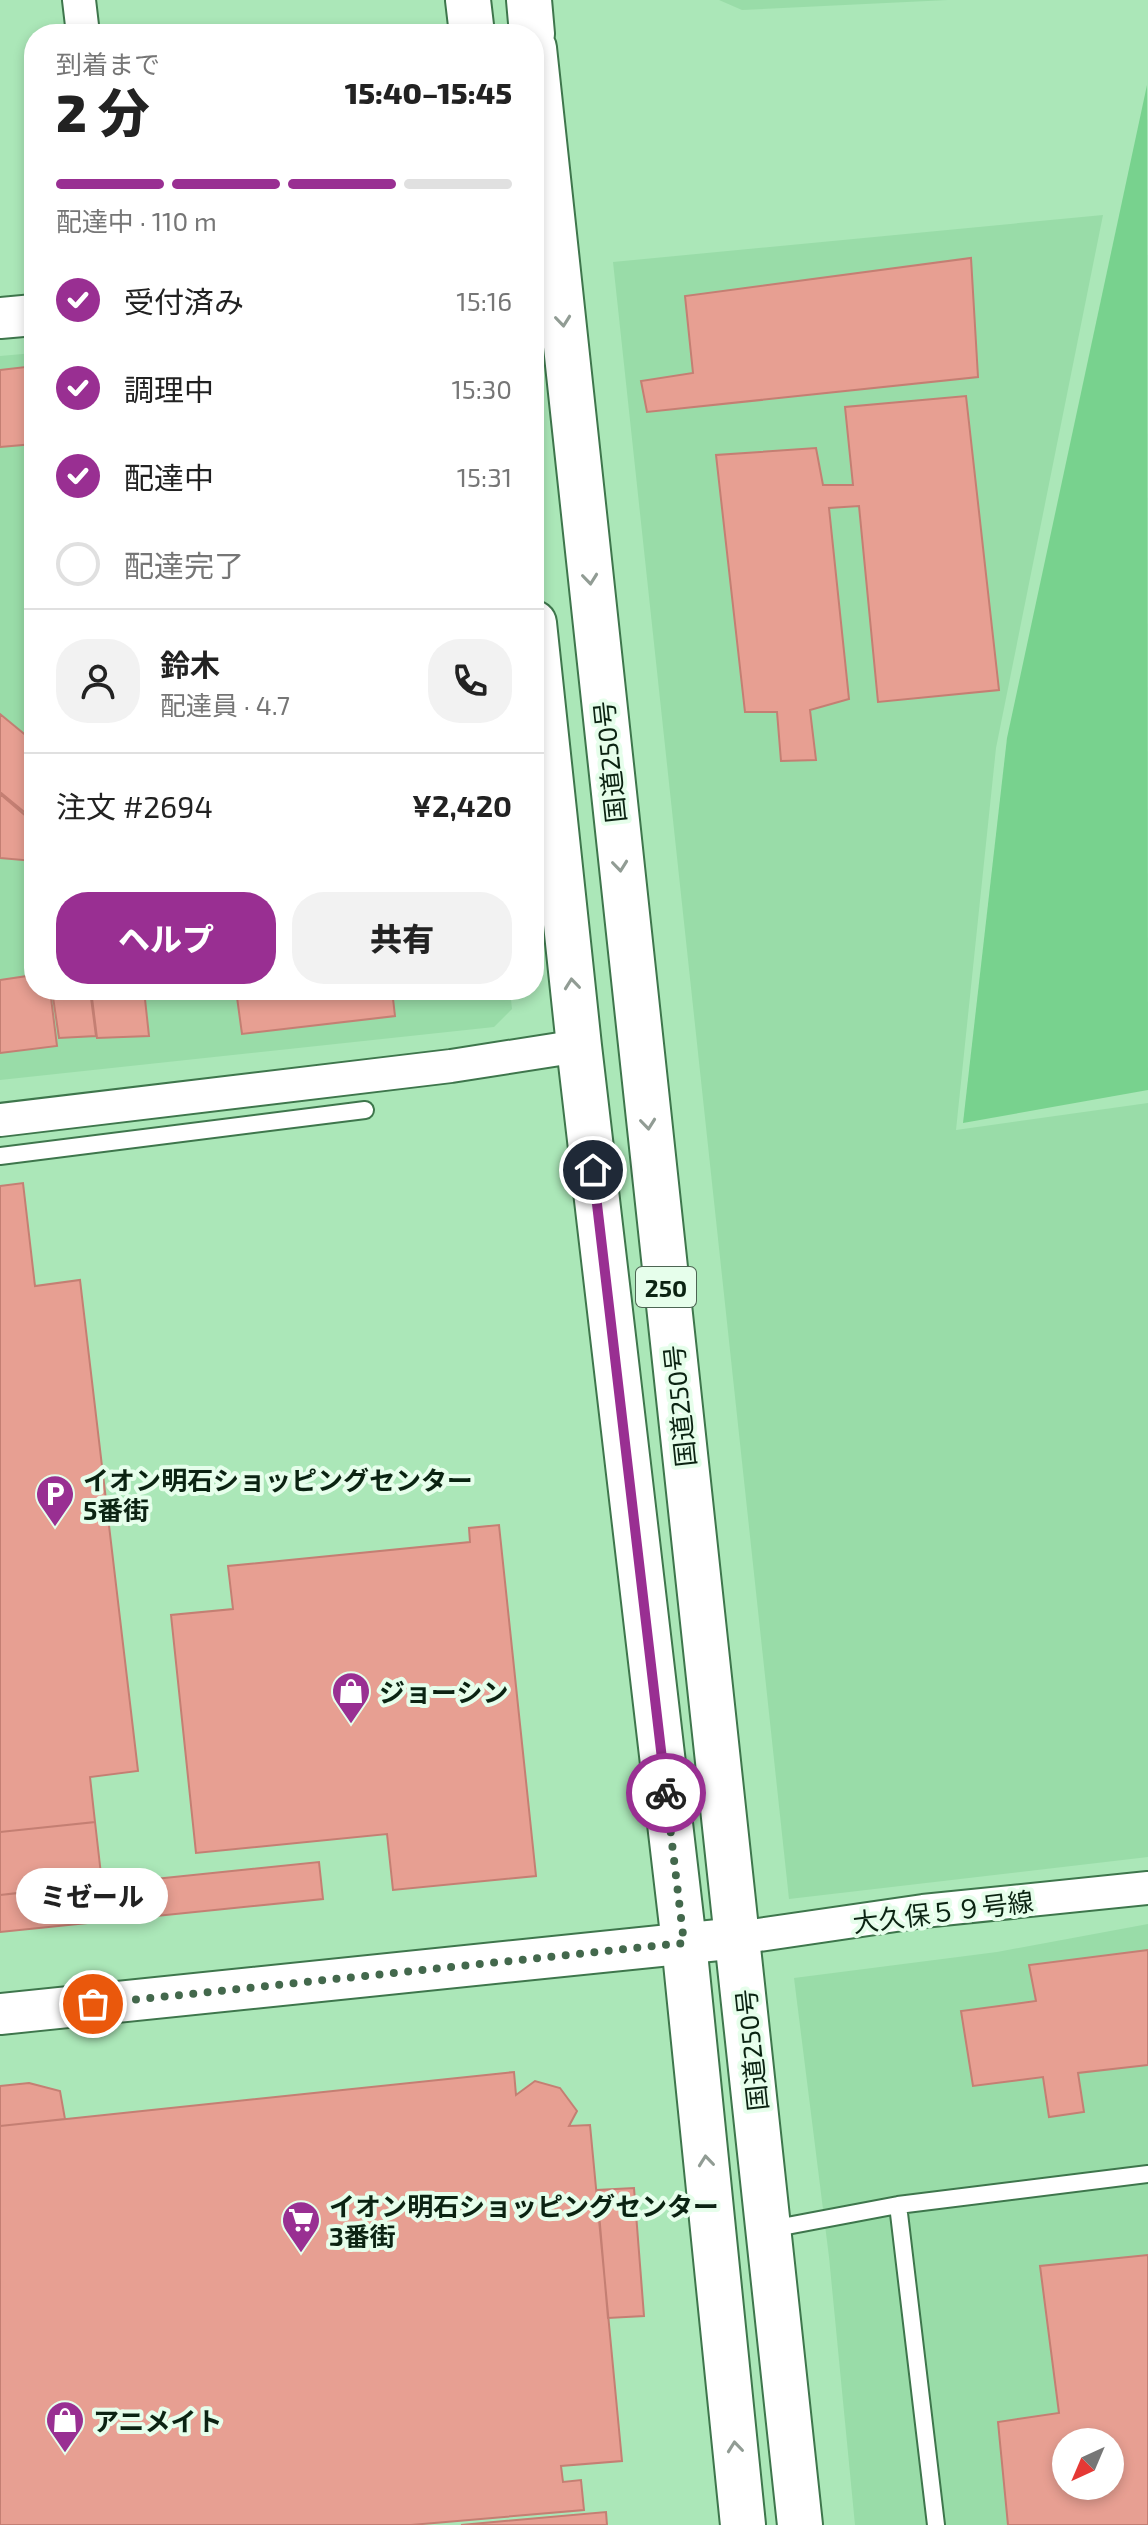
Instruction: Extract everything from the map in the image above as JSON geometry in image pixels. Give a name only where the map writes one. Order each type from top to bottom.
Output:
[{"type":"highway","points":[[468,0],[471,24]]},
{"type":"highway","points":[[529,0],[531,24]]},
{"type":"highway","name":"国道250号","points":[[545,262],[771,2229],[800,2525]]},
{"type":"highway","name":"250","points":[[544,717],[579,1046],[684,1943],[743,2525]]},
{"type":"street","points":[[79,0],[82,24]]},
{"type":"street","points":[[0,318],[24,316]]},
{"type":"street","points":[[0,1120],[451,1066],[579,1046]]},
{"type":"street","name":"大久保５９号線","points":[[738,1938],[923,1911],[1148,1888]]},
{"type":"street","points":[[0,2014],[738,1938]]},
{"type":"lane","points":[[0,1156],[365,1110]]},
{"type":"lane","points":[[771,2229],[898,2205],[1148,2174]]},
{"type":"lane","points":[[898,2205],[936,2525]]},
{"type":"shaded area","points":[[719,0],[948,0],[742,10]]},
{"type":"shaded area","points":[[1147,85],[1148,1090],[963,1123],[1007,738]]},
{"type":"shaded area","points":[[1103,215],[996,748],[956,1130],[1148,1103],[1148,1857],[789,1899],[613,262]]},
{"type":"shaded area","points":[[24,354],[24,1000],[511,1000],[512,1009],[494,1027],[0,1080],[0,356]]},
{"type":"shaded area","points":[[1148,1924],[1148,2525],[855,2525],[829,2257],[794,1978],[997,1952]]},
{"type":"building","points":[[971,258],[978,377],[647,412],[641,381],[693,373],[685,296]]},
{"type":"building","points":[[24,367],[24,445],[0,447],[0,370]]},
{"type":"building","points":[[966,396],[999,690],[878,702],[859,506],[829,508],[849,699],[810,710],[816,760],[781,761],[777,712],[745,712],[716,455],[816,448],[823,485],[853,485],[845,407]]},
{"type":"building","points":[[0,714],[24,734],[24,812],[0,792]]},
{"type":"building","points":[[0,794],[24,814],[24,860],[0,858]]},
{"type":"building","points":[[24,976],[24,1000],[51,1000],[57,1046],[0,1053],[0,980]]},
{"type":"building","points":[[53,1000],[91,1000],[96,1036],[59,1038]]},
{"type":"building","points":[[92,1000],[145,1000],[149,1036],[97,1038]]},
{"type":"building","points":[[237,1000],[393,1000],[395,1016],[242,1034]]},
{"type":"building","name":"イオン明石ショッピングセンター 5番街","points":[[23,1183],[35,1286],[80,1280],[138,1771],[90,1777],[95,1822],[0,1832],[0,1186]]},
{"type":"building","name":"ジョーシン","points":[[499,1525],[536,1876],[393,1890],[387,1834],[196,1853],[171,1615],[233,1609],[228,1566],[470,1542],[469,1528]]},
{"type":"building","points":[[95,1822],[102,1883],[0,1895],[0,1832]]},
{"type":"building","points":[[319,1862],[323,1899],[0,1932],[0,1895]]},
{"type":"building","points":[[1148,1950],[1148,2065],[1078,2073],[1084,2112],[1049,2117],[1043,2077],[973,2086],[961,2011],[1036,2001],[1029,1965]]},
{"type":"building","name":"イオン明石ショッピングセンター 3番街","points":[[514,2072],[516,2095],[535,2081],[560,2088],[577,2111],[569,2126],[590,2125],[622,2461],[561,2466],[563,2482],[581,2480],[584,2510],[411,2525],[0,2525],[0,2126]]},
{"type":"building","points":[[29,2083],[60,2091],[65,2119],[0,2126],[0,2086]]},
{"type":"building","points":[[634,2188],[644,2316],[608,2318],[597,2190]]},
{"type":"building","points":[[1148,2255],[1148,2525],[1008,2525],[998,2422],[1059,2413],[1040,2266]]},
{"type":"building","points":[[606,2512],[607,2525],[461,2525]]},
{"type":"way so far","points":[[93,2004],[684,1943],[666,1793]]},
{"type":"place","name":"イオン明石ショッピングセンター 5番街","points":[[55,1528]]},
{"type":"place","name":"ジョーシン","points":[[351,1725]]},
{"type":"place","name":"ミゼール","points":[[93,2004]]},
{"type":"place","name":"イオン明石ショッピングセンター 3番街","points":[[301,2254]]},
{"type":"place","name":"アニメイト","points":[[65,2454]]},
{"type":"route","points":[[593,1170],[666,1793]]}]
